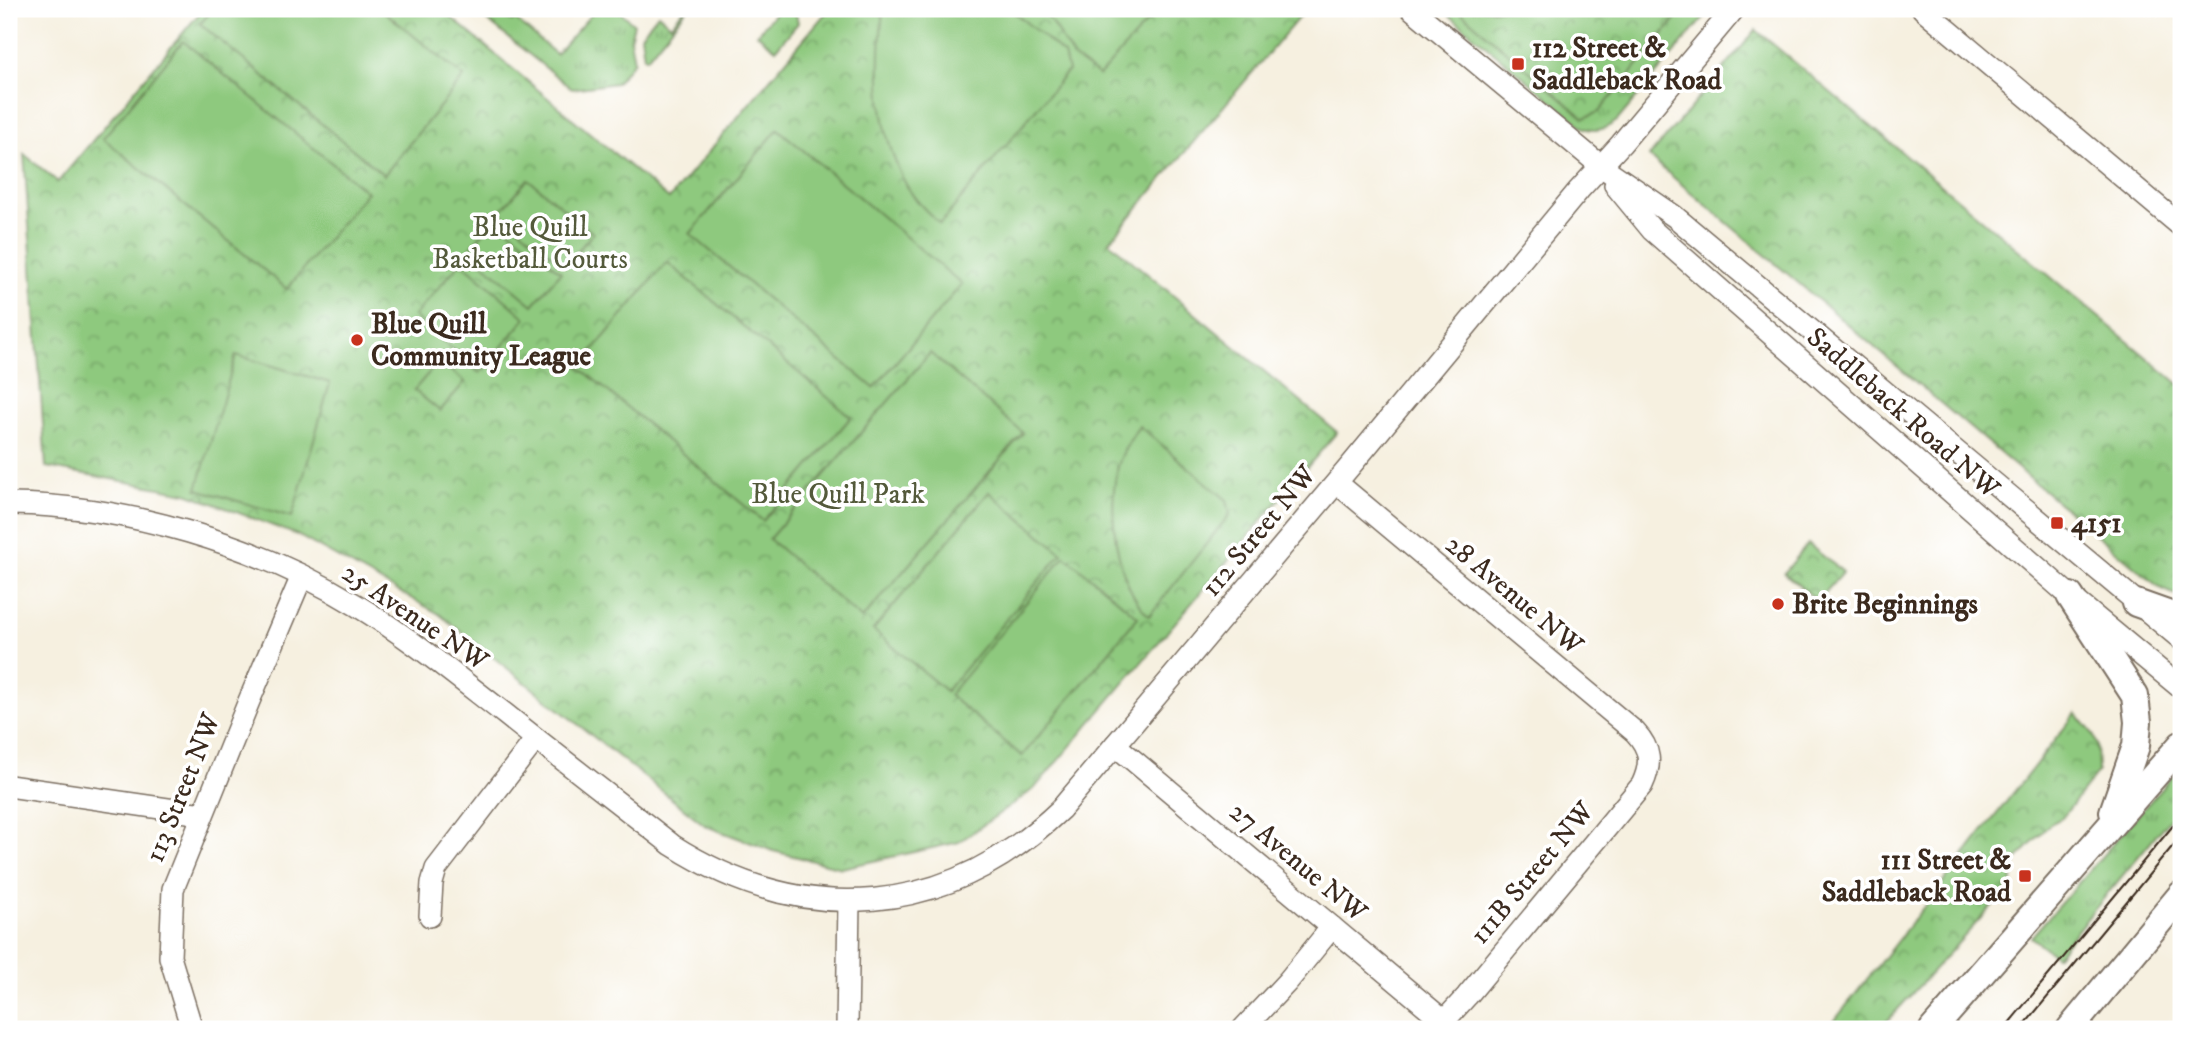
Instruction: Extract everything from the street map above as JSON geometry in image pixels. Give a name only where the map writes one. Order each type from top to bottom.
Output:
[{"type":"main road","points":[[2070,596],[2135,696],[2138,722],[2136,746],[2106,829]]},
{"type":"main road","points":[[2136,603],[2181,619]]},
{"type":"main road","points":[[1933,1029],[2181,745]]},
{"type":"main road","points":[[2070,1029],[2178,901]]},
{"type":"street","name":"Saddleback Road NW","points":[[1412,9],[1601,166],[1674,216],[2181,639]]},
{"type":"street","name":"112 Street NW","points":[[849,901],[920,891],[974,873],[1022,843],[1061,809],[1734,9]]},
{"type":"street","points":[[1933,12],[2181,226]]},
{"type":"street","name":"Saddleback Road NW","points":[[1601,166],[1652,230],[2070,596],[2181,688]]},
{"type":"street","name":"28 Avenue NW","points":[[1336,483],[1635,732],[1645,743],[1649,754]]},
{"type":"street","name":"25 Avenue NW","points":[[9,504],[75,509],[180,530],[250,552],[302,576],[353,603],[404,636],[672,845],[696,860],[744,882],[769,890],[794,896],[849,901]]},
{"type":"street","name":"113 Street NW","points":[[192,1029],[170,957],[173,888],[302,576]]},
{"type":"street","points":[[430,916],[432,883],[436,870],[536,739]]},
{"type":"street","name":"27 Avenue NW","points":[[1115,746],[1444,1021]]},
{"type":"street","name":"111B Street NW","points":[[1444,1021],[1642,785],[1649,765],[1649,754]]},
{"type":"street","points":[[9,786],[202,814]]},
{"type":"street","points":[[847,1029],[849,901]]},
{"type":"street","points":[[1243,1029],[1288,981],[1332,927]]},
{"type":"green space","name":"Blue Quill Park","points":[[203,9],[441,9],[669,199],[829,9],[1306,9],[1109,242],[1337,432],[1034,789],[959,842],[842,868],[773,851],[706,826],[439,614],[297,535],[186,493],[46,467],[24,154],[58,182]]},
{"type":"green space","points":[[213,9],[381,9],[464,77],[384,175],[200,24]]},
{"type":"green space","points":[[473,9],[496,9],[512,22],[515,19],[556,54],[596,9],[617,9],[634,24],[630,39],[634,61],[616,83],[572,89]]},
{"type":"green space","points":[[684,9],[687,9],[647,58],[644,57],[641,35],[658,14],[671,25]]},
{"type":"green space","points":[[773,9],[795,9],[798,23],[776,49],[757,34],[776,12]]},
{"type":"green space","points":[[883,9],[1010,9],[1064,54],[1068,71],[940,224],[911,193],[897,167],[884,123],[880,78]]},
{"type":"green space","points":[[1043,9],[1159,9],[1099,76],[1073,57]]},
{"type":"green space","points":[[1442,9],[1711,9],[1617,121],[1606,128],[1593,130],[1584,128]]},
{"type":"green space","points":[[1457,9],[1684,9],[1599,112],[1584,118]]},
{"type":"green space","points":[[1756,30],[2181,386],[2181,597],[2161,589],[1649,157]]},
{"type":"green space","points":[[183,41],[367,192],[287,289],[103,138]]},
{"type":"green space","points":[[778,129],[962,284],[874,388],[690,234]]},
{"type":"green space","points":[[528,179],[593,233],[565,266],[500,212]]},
{"type":"green space","points":[[495,218],[561,272],[533,305],[468,251]]},
{"type":"green space","points":[[461,262],[526,318],[480,373],[414,316]]},
{"type":"green space","points":[[667,262],[851,417],[763,521],[579,367]]},
{"type":"green space","points":[[930,353],[1023,433],[862,619],[769,539]]},
{"type":"green space","points":[[236,355],[330,383],[292,517],[197,489]]},
{"type":"green space","points":[[439,361],[465,382],[440,411],[414,390]]},
{"type":"green space","points":[[1139,426],[1227,500],[1230,514],[1149,616],[1128,584],[1116,542],[1114,520],[1113,499],[1120,460]]},
{"type":"green space","points":[[989,492],[1062,553],[946,691],[873,630]]},
{"type":"green space","points":[[1808,544],[1843,572],[1818,601],[1784,573]]},
{"type":"green space","points":[[1065,556],[1138,617],[1022,756],[949,695]]},
{"type":"green space","points":[[2076,713],[2093,734],[2097,745],[2098,772],[2062,818],[2050,824],[2016,860],[2011,885],[1880,1029],[1828,1029]]},
{"type":"green space","points":[[2181,766],[2181,805],[2056,956],[2031,937]]},
{"type":"tram line","points":[[2004,1029],[2181,816]]},
{"type":"tram line","points":[[2021,1029],[2181,836]]},
{"type":"place","name":"112 Street & Saddleback Road","points":[[1518,64]]},
{"type":"place","name":"Blue Quill Community League","points":[[357,340]]},
{"type":"place","name":"4151","points":[[2057,523]]},
{"type":"place","name":"Brite Beginnings","points":[[1778,604]]},
{"type":"place","name":"111 Street & Saddleback Road","points":[[2025,876]]},
{"type":"park label","name":"Blue Quill Basketball Courts","points":[[530,243]]}]
